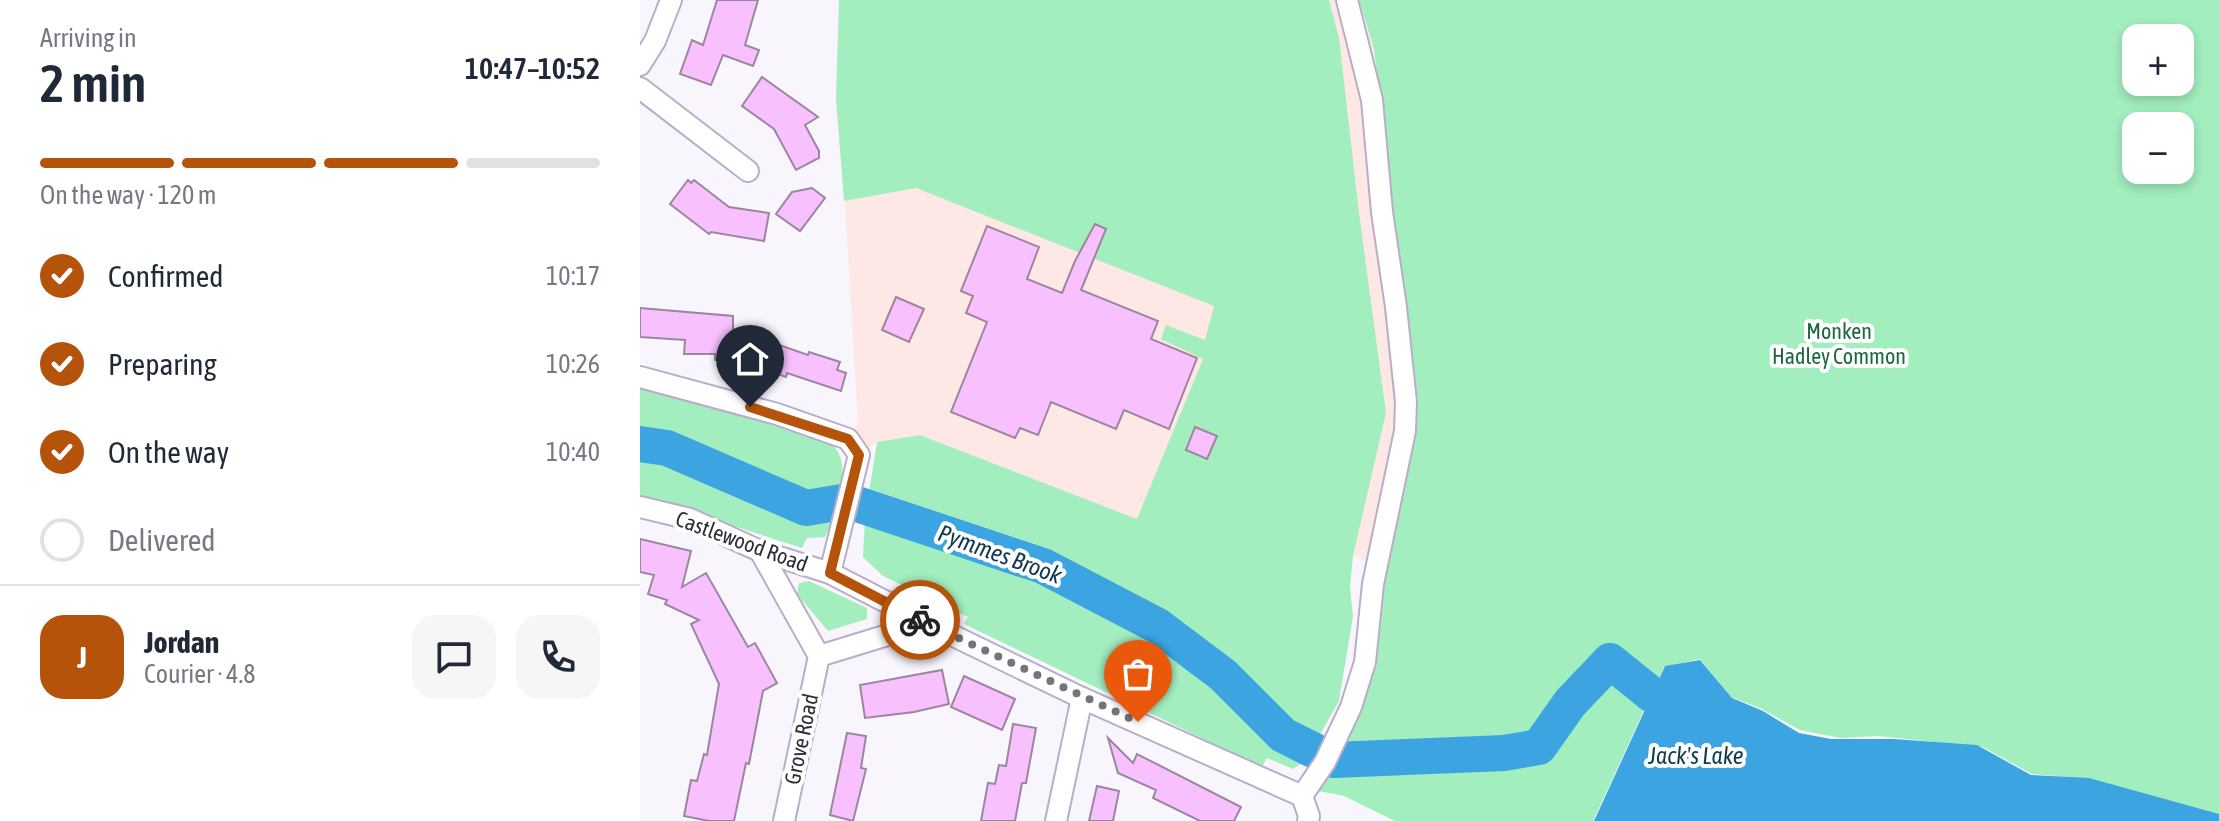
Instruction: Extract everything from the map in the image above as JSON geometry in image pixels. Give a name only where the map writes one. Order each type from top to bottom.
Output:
[{"type":"street","points":[[640,65],[655,41],[671,0]]},
{"type":"street","points":[[1306,811],[1351,707],[1365,662],[1373,584],[1405,431],[1406,402],[1382,212],[1372,100],[1347,0]]},
{"type":"street","points":[[640,88],[748,171]]},
{"type":"street","points":[[640,377],[777,414],[848,439],[859,455],[830,573]]},
{"type":"street","name":"Castlewood Road","points":[[640,507],[690,519],[760,551],[830,573],[1306,811]]},
{"type":"street","points":[[760,551],[819,656],[927,623]]},
{"type":"street","name":"Grove Road","points":[[784,821],[819,656]]},
{"type":"street","points":[[1056,821],[1082,698]]},
{"type":"shaded area","points":[[840,0],[1358,0],[1373,46],[1415,414],[1372,562],[1255,522],[1137,519],[920,435],[877,442],[859,454],[848,440],[858,423],[836,104]]},
{"type":"green space","points":[[839,0],[1329,0],[1339,38],[1386,413],[1353,556],[1350,587],[1353,616],[1339,701],[1305,761],[1293,769],[1267,758],[1262,767],[964,624],[968,617],[883,576],[863,557],[865,517],[877,442],[920,435],[1137,519],[1203,359],[1161,339],[1166,325],[1205,340],[1214,306],[916,188],[844,201],[836,98]]},
{"type":"green space","name":"Monken Hadley Common","points":[[1359,0],[2219,0],[2219,821],[2090,779],[2032,774],[1983,747],[1878,736],[1840,738],[1800,730],[1760,708],[1731,697],[1700,659],[1664,667],[1593,821],[1395,821],[1344,796],[1308,789],[1324,764],[1384,566],[1417,415],[1374,49]]},
{"type":"green space","points":[[640,385],[826,439],[842,462],[842,484],[825,537],[807,538],[802,548],[640,496]]},
{"type":"green space","points":[[809,581],[867,608],[867,619],[828,631],[797,594],[799,583]]},
{"type":"water","name":"Jack's Lake","points":[[1700,660],[1732,698],[1763,711],[1799,733],[1831,739],[1894,739],[1977,745],[2031,775],[2089,778],[2219,814],[2219,821],[1594,821],[1665,666]]},
{"type":"building","points":[[717,0],[758,0],[745,45],[759,50],[753,66],[723,55],[711,85],[680,74],[692,40],[703,45]]},
{"type":"building","points":[[762,77],[818,117],[805,125],[819,151],[819,158],[796,170],[774,129],[742,106]]},
{"type":"building","points":[[688,180],[691,183],[694,180],[729,207],[769,213],[764,241],[709,234],[670,204]]},
{"type":"building","points":[[812,188],[825,198],[800,231],[776,214],[792,192]]},
{"type":"building","points":[[1095,224],[1106,229],[1081,290],[1158,321],[1151,339],[1197,358],[1169,429],[1124,410],[1116,429],[1051,402],[1038,435],[1020,428],[1015,438],[951,412],[987,322],[966,313],[973,296],[961,291],[987,226],[1039,247],[1027,279],[1062,293]]},
{"type":"building","points":[[896,297],[924,309],[909,342],[882,330]]},
{"type":"building","points":[[640,308],[733,316],[733,329],[808,355],[809,352],[840,362],[837,370],[846,373],[841,391],[741,361],[715,360],[715,354],[684,354],[685,340],[640,337]]},
{"type":"building","points":[[1195,427],[1217,436],[1207,459],[1186,450]]},
{"type":"building","points":[[640,539],[691,551],[682,587],[706,573],[748,647],[755,643],[777,683],[763,691],[734,821],[709,821],[684,816],[691,780],[697,781],[704,754],[707,755],[719,684],[691,624],[699,620],[665,604],[667,600],[648,594],[654,575],[640,572]]},
{"type":"building","points":[[942,670],[949,704],[865,718],[860,685]]},
{"type":"building","points":[[964,676],[1015,699],[1002,730],[951,707]]},
{"type":"building","points":[[1013,724],[1036,728],[1015,821],[981,821],[988,783],[995,784],[999,765],[1006,766]]},
{"type":"building","points":[[847,733],[866,736],[861,768],[866,769],[853,821],[830,815]]},
{"type":"building","points":[[1108,738],[1133,763],[1137,754],[1241,807],[1234,821],[1200,821],[1153,798],[1156,790],[1118,773]]},
{"type":"building","points":[[1097,786],[1119,791],[1113,821],[1089,821]]},
{"type":"waterway","name":"Pymmes Brook","points":[[640,444],[667,448],[806,508],[848,501],[1043,566],[1158,626],[1223,675],[1283,735],[1333,760],[1504,753],[1539,747],[1570,703],[1610,661],[1651,694]]},
{"type":"way so far","points":[[920,620],[1138,722]]},
{"type":"route","points":[[750,407],[848,439],[859,455],[830,573],[920,620]]}]
